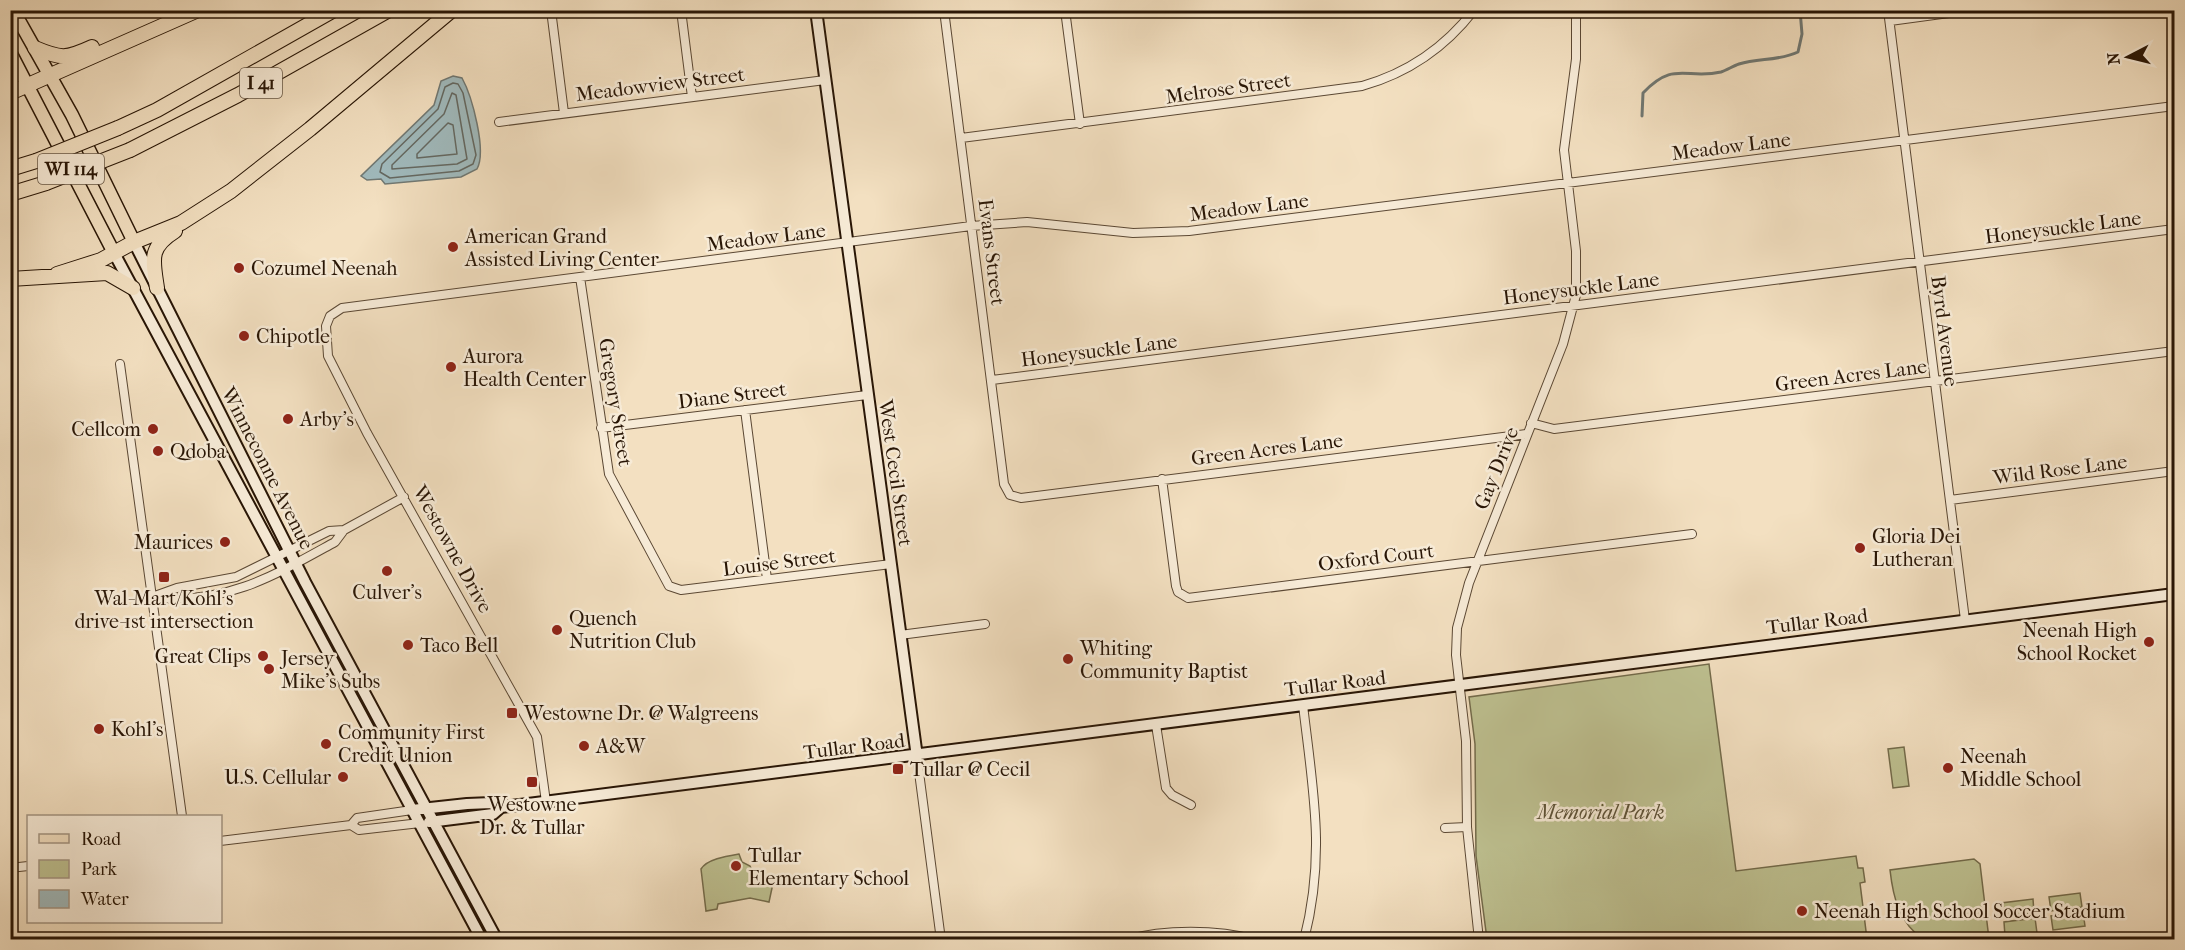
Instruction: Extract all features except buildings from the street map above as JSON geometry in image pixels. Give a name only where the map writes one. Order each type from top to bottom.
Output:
[{"type":"highway","points":[[10,93],[198,10]]},
{"type":"highway","name":"I 41","points":[[10,169],[36,161],[157,110],[334,10]]},
{"type":"highway","name":"I 41","points":[[10,194],[46,183],[129,150],[238,95],[389,10]]},
{"type":"highway","points":[[57,274],[101,260],[134,243],[181,224],[249,177],[452,10]]},
{"type":"highway","points":[[34,48],[57,57],[71,57],[138,26],[159,26]]},
{"type":"highway","points":[[157,288],[154,250],[162,239],[177,230],[181,224]]},
{"type":"highway","points":[[10,279],[57,274],[107,273],[133,288]]},
{"type":"main road","name":"Winneconne Avenue","points":[[13,10],[50,75],[289,551],[497,939]]},
{"type":"main road","name":"West Cecil Street","points":[[816,10],[917,756]]},
{"type":"main road","name":"Winneconne Avenue","points":[[10,52],[114,253],[482,939]]},
{"type":"main road","name":"Tullar Road","points":[[412,810],[492,803],[501,807],[546,802],[2175,594]]},
{"type":"main road","name":"Tullar Road","points":[[420,823],[492,814],[501,807]]},
{"type":"street","points":[[551,10],[564,113]]},
{"type":"street","points":[[681,10],[692,97]]},
{"type":"street","name":"Evans Street","points":[[945,10],[1004,484],[1010,495]]},
{"type":"street","points":[[1065,10],[1080,124]]},
{"type":"street","name":"Melrose Street","points":[[961,138],[1362,86],[1381,81],[1417,63],[1449,39],[1474,10]]},
{"type":"street","name":"Gay Drive","points":[[1479,939],[1467,827],[1467,753],[1456,655],[1457,628],[1463,598],[1563,344],[1574,306],[1577,270],[1567,184],[1565,130],[1576,59],[1576,10]]},
{"type":"street","name":"Byrd Avenue","points":[[1888,10],[1965,620]]},
{"type":"street","points":[[1890,21],[1971,10]]},
{"type":"street","name":"Meadowview Street","points":[[499,122],[825,80]]},
{"type":"street","name":"Meadow Lane","points":[[330,316],[346,306],[580,278],[971,226],[1027,222],[1133,234],[1168,233],[1906,142],[2175,106]]},
{"type":"street","name":"Honeysuckle Lane","points":[[992,380],[2175,229]]},
{"type":"street","name":"Gregory Street","points":[[580,278],[601,428],[612,480],[672,588]]},
{"type":"street","name":"Westowne Drive","points":[[330,316],[325,335],[331,363],[537,737],[546,802]]},
{"type":"street","name":"Green Acres Lane","points":[[1532,423],[1554,429],[2175,351]]},
{"type":"street","points":[[120,364],[182,815]]},
{"type":"street","name":"Diane Street","points":[[601,428],[867,394]]},
{"type":"street","points":[[745,410],[767,579]]},
{"type":"street","name":"Green Acres Lane","points":[[1010,495],[1021,498],[1527,434]]},
{"type":"street","name":"Wild Rose Lane","points":[[1950,500],[2175,471]]},
{"type":"street","name":"Oxford Court","points":[[1162,479],[1176,586],[1184,597],[1692,534]]},
{"type":"street","points":[[152,597],[178,600],[232,593],[296,564],[335,542],[344,530],[404,497]]},
{"type":"street","points":[[152,597],[177,588],[237,577],[329,531],[344,530]]},
{"type":"street","name":"Louise Street","points":[[672,588],[681,590],[891,564]]},
{"type":"street","points":[[900,635],[985,624]]},
{"type":"street","points":[[1303,705],[1318,832],[1316,882],[1304,939]]},
{"type":"street","points":[[1156,725],[1166,788],[1172,795],[1191,805]]},
{"type":"street","name":"West Cecil Street","points":[[917,756],[941,939]]},
{"type":"street","name":"Tullar Road","points":[[351,825],[357,818],[412,810]]},
{"type":"street","name":"Tullar Road","points":[[222,842],[351,825],[359,830],[420,823]]},
{"type":"street","points":[[1445,828],[1467,827]]},
{"type":"street","points":[[10,868],[27,866]]},
{"type":"street","points":[[1125,939],[1160,934],[1203,933],[1257,939]]},
{"type":"green space","name":"Memorial Park","points":[[1709,664],[1736,871],[1856,856],[1858,868],[1863,868],[1865,882],[1860,883],[1867,939],[1487,939],[1476,856],[1475,744],[1469,697]]},
{"type":"green space","points":[[1904,747],[1909,786],[1893,788],[1888,749]]},
{"type":"green space","points":[[739,854],[742,862],[750,866],[754,874],[767,877],[772,888],[769,902],[750,898],[718,904],[717,909],[706,911],[701,869],[712,860]]},
{"type":"green space","points":[[1974,859],[1980,864],[1989,939],[1924,940],[1903,918],[1895,900],[1890,870]]},
{"type":"green space","points":[[2080,893],[2082,907],[2051,911],[2049,897]]},
{"type":"green space","points":[[2033,899],[2034,913],[2003,917],[2001,903]]},
{"type":"green space","points":[[2083,912],[2085,926],[2053,930],[2051,916]]},
{"type":"green space","points":[[2035,918],[2037,933],[2005,936],[2004,922]]},
{"type":"water","points":[[453,76],[462,78],[474,110],[480,150],[477,169],[461,177],[385,184],[381,179],[367,180],[361,176],[434,105],[441,81]]},
{"type":"waterway","points":[[1642,116],[1643,93],[1663,77],[1680,73],[1721,72],[1739,64],[1784,57],[1798,52],[1802,34],[1800,10]]},
{"type":"place","name":"American Grand Assisted Living Center","points":[[453,247]]},
{"type":"place","name":"Cozumel Neenah","points":[[239,268]]},
{"type":"place","name":"Chipotle","points":[[244,336]]},
{"type":"place","name":"Aurora Health Center","points":[[451,367]]},
{"type":"place","name":"Arby's","points":[[288,419]]},
{"type":"place","name":"Cellcom","points":[[153,429]]},
{"type":"place","name":"Qdoba","points":[[158,451]]},
{"type":"place","name":"Maurices","points":[[225,542]]},
{"type":"place","name":"Gloria Dei Lutheran","points":[[1860,548]]},
{"type":"place","name":"Culver's","points":[[387,571]]},
{"type":"place","name":"Wal-Mart/Kohl's drive-1st intersection","points":[[164,577]]},
{"type":"place","name":"Quench Nutrition Club","points":[[557,630]]},
{"type":"place","name":"Neenah High School Rocket","points":[[2149,642]]},
{"type":"place","name":"Taco Bell","points":[[408,645]]},
{"type":"place","name":"Great Clips","points":[[263,656]]},
{"type":"place","name":"Whiting Community Baptist","points":[[1068,659]]},
{"type":"place","name":"Jersey Mike's Subs","points":[[269,669]]},
{"type":"place","name":"Westowne Dr. @ Walgreens","points":[[512,713]]},
{"type":"place","name":"Kohl's","points":[[99,729]]},
{"type":"place","name":"Community First Credit Union","points":[[326,744]]},
{"type":"place","name":"A&W","points":[[584,746]]},
{"type":"place","name":"Neenah Middle School","points":[[1948,768]]},
{"type":"place","name":"Tullar @ Cecil","points":[[898,769]]},
{"type":"place","name":"U.S. Cellular","points":[[343,777]]},
{"type":"place","name":"Westowne Dr. & Tullar","points":[[532,782]]},
{"type":"place","name":"Tullar Elementary School","points":[[736,866]]},
{"type":"place","name":"Neenah High School Soccer Stadium","points":[[1802,911]]}]
